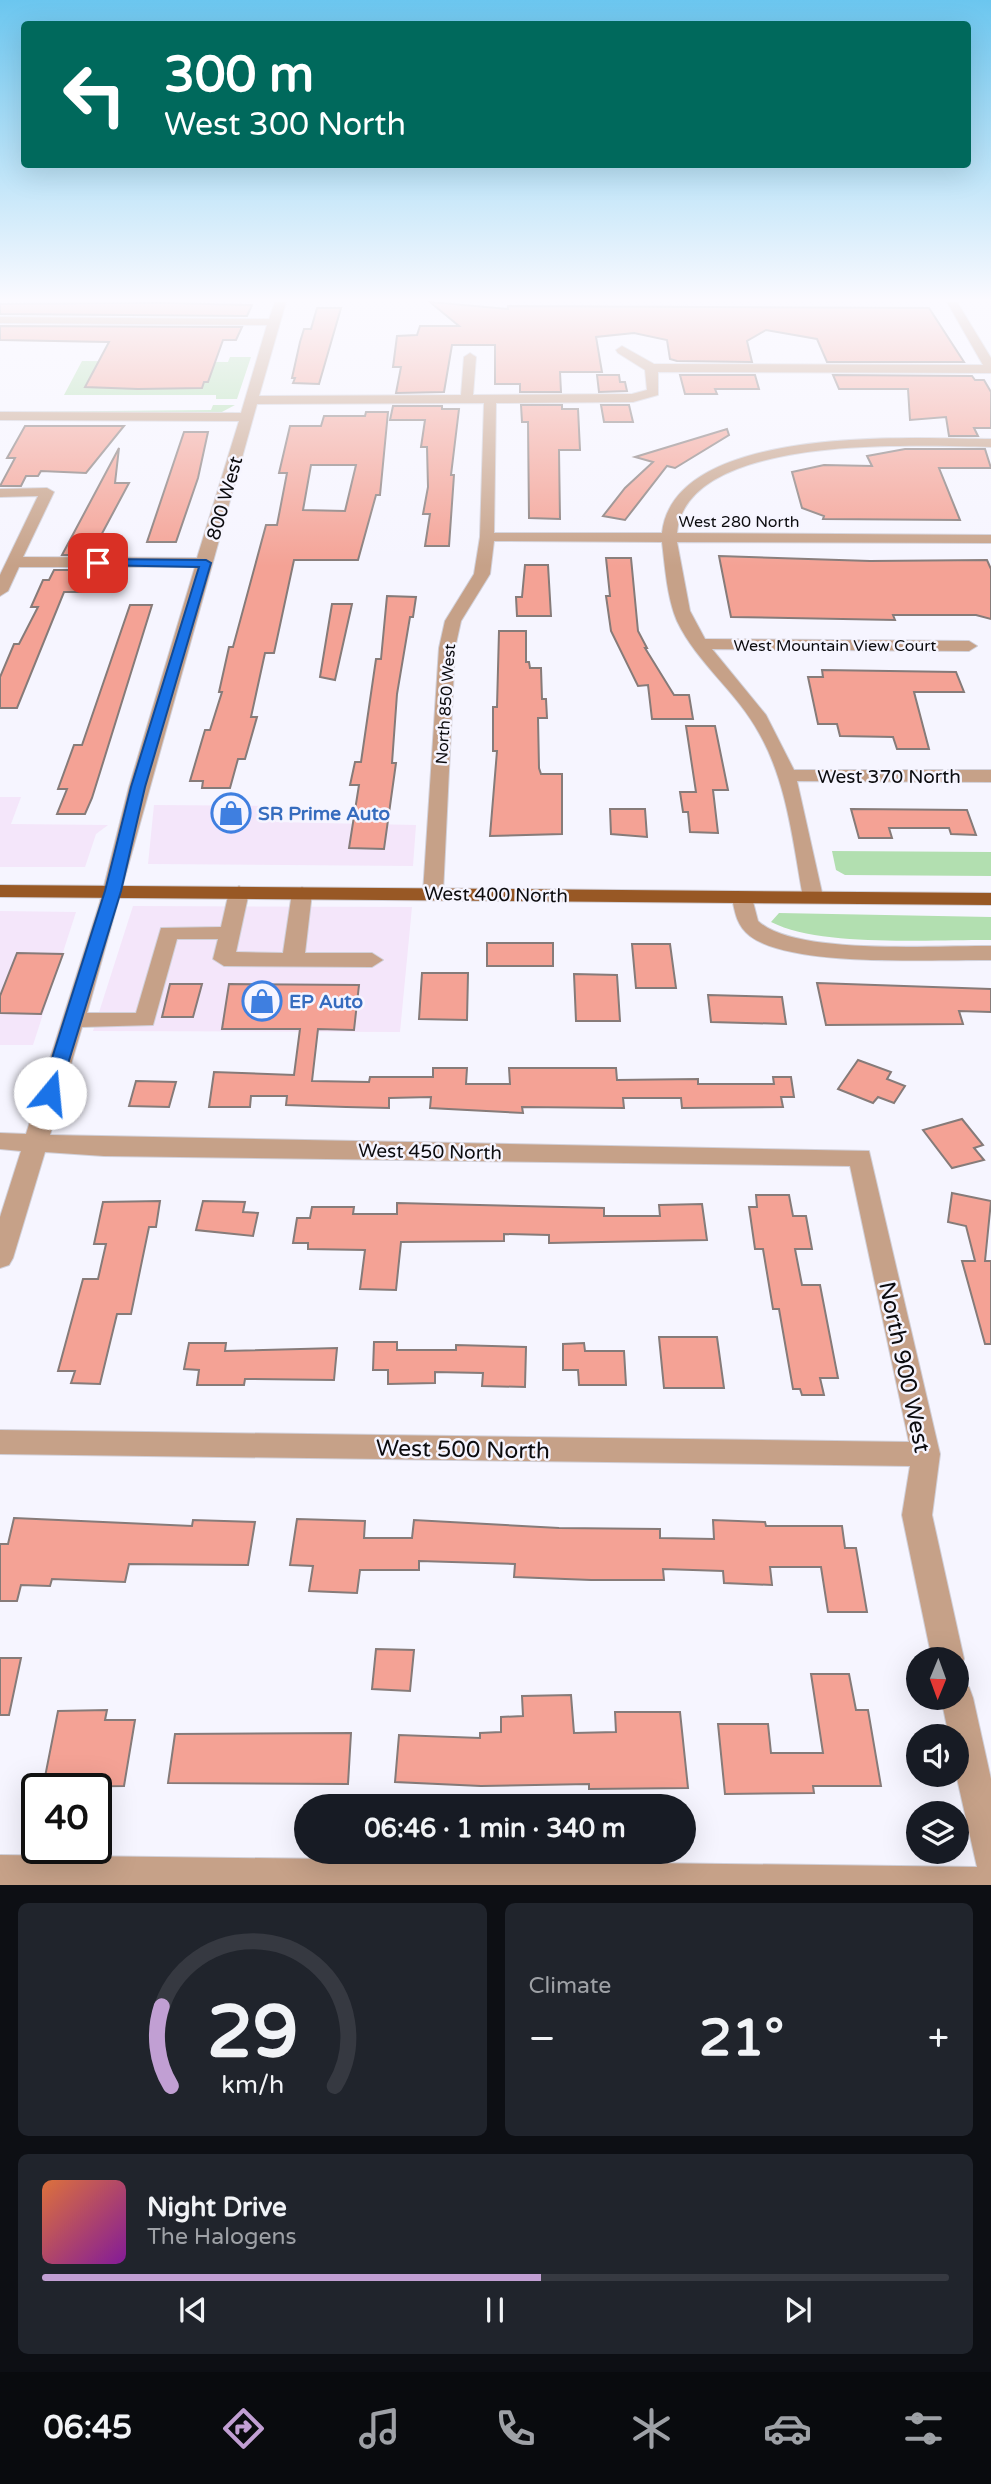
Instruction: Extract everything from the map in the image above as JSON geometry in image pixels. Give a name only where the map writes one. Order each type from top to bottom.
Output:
[{"type":"main road","name":"West 400 North","points":[[0,891],[991,899]]},
{"type":"street","name":"800 West","points":[[0,1258],[113,891],[138,787],[206,563],[254,390]]},
{"type":"street","points":[[467,397],[468,390]]},
{"type":"street","points":[[0,416],[249,408],[467,397],[633,398],[654,390]]},
{"type":"street","name":"North 850 West","points":[[433,893],[447,648],[453,621],[482,574],[487,537],[490,397]]},
{"type":"street","points":[[813,897],[787,775],[757,713],[714,666],[685,622],[669,538],[671,521],[683,499],[695,487],[722,471],[768,454],[825,445],[991,443]]},
{"type":"street","points":[[0,492],[47,492],[0,591]]},
{"type":"street","name":"West 280 North","points":[[487,537],[991,539]]},
{"type":"street","points":[[14,562],[206,563]]},
{"type":"street","name":"West Mountain View Court","points":[[702,644],[969,646]]},
{"type":"street","name":"West 370 North","points":[[787,775],[991,776]]},
{"type":"street","points":[[239,892],[224,959],[372,960]]},
{"type":"street","points":[[293,960],[302,893]]},
{"type":"street","points":[[742,898],[748,923],[764,937],[798,946],[823,950],[991,953]]},
{"type":"street","points":[[73,1020],[145,1020],[168,933],[230,933]]},
{"type":"street","name":"West 450 North","points":[[0,1141],[104,1147],[860,1157]]},
{"type":"street","name":"North 900 West","points":[[860,1157],[926,1454],[917,1515],[945,1647]]},
{"type":"street","name":"West 500 North","points":[[0,1442],[926,1454]]},
{"type":"street","points":[[960,1710],[991,1858]]},
{"type":"street","points":[[0,1873],[991,1885]]},
{"type":"shaded area","points":[[0,797],[21,797],[11,824],[108,825],[96,834],[85,867],[0,867]]},
{"type":"shaded area","points":[[154,805],[278,806],[276,822],[416,825],[413,866],[148,864]]},
{"type":"shaded area","points":[[133,906],[412,907],[400,1032],[93,1031]]},
{"type":"shaded area","points":[[0,911],[76,912],[33,1045],[0,1045]]},
{"type":"green space","points":[[67,390],[240,390],[237,399],[216,399],[216,395],[64,395]]},
{"type":"green space","points":[[213,405],[235,405],[220,413],[0,412],[211,410]]},
{"type":"green space","points":[[832,851],[991,852],[991,876],[845,875],[836,870]]},
{"type":"green space","points":[[779,913],[991,917],[991,940],[878,940],[819,936],[771,922]]},
{"type":"building","points":[[397,390],[444,390],[444,392],[396,393]]},
{"type":"building","points":[[561,390],[561,392],[520,392]]},
{"type":"building","points":[[599,390],[627,391],[599,392]]},
{"type":"building","points":[[684,390],[715,390],[717,394],[685,394]]},
{"type":"building","points":[[908,390],[991,392],[991,428],[974,428],[978,436],[949,436],[946,417],[910,420]]},
{"type":"building","points":[[521,405],[562,405],[562,409],[578,409],[580,450],[559,450],[560,519],[529,518],[528,422],[522,422]]},
{"type":"building","points":[[601,405],[629,405],[633,422],[604,422]]},
{"type":"building","points":[[393,406],[442,406],[442,409],[459,409],[451,475],[454,475],[449,546],[425,546],[430,514],[423,514],[428,487],[427,447],[421,447],[425,420],[390,420]]},
{"type":"building","points":[[366,412],[388,412],[380,495],[376,495],[358,560],[294,560],[274,653],[265,653],[251,717],[257,717],[245,759],[238,759],[230,788],[202,788],[203,781],[190,781],[205,730],[210,730],[222,692],[219,692],[229,647],[233,647],[266,525],[277,525],[287,473],[279,473],[290,426],[321,426],[324,416],[365,416]],"holes":[[[311,465],[356,465],[345,511],[303,510]]]},
{"type":"building","points":[[25,426],[124,426],[86,473],[41,471],[38,476],[26,476],[21,486],[0,486],[15,458],[7,458]]},
{"type":"building","points":[[727,429],[729,435],[675,468],[667,466],[625,520],[603,516],[625,488],[653,462],[635,457]]},
{"type":"building","points":[[184,432],[208,432],[198,478],[176,542],[147,542]]},
{"type":"building","points":[[119,448],[115,483],[129,483],[98,541],[111,541],[106,555],[62,555]]},
{"type":"building","points":[[905,449],[985,449],[991,468],[939,468],[960,520],[823,519],[824,516],[802,508],[792,472],[824,465],[872,466],[867,456]]},
{"type":"building","points":[[719,556],[870,561],[987,560],[991,569],[991,619],[976,615],[893,615],[895,620],[731,617]]},
{"type":"building","points":[[606,558],[631,558],[638,631],[645,648],[674,695],[689,695],[693,719],[652,719],[648,685],[638,686],[611,631],[606,596],[610,596]]},
{"type":"building","points":[[525,565],[548,565],[551,616],[517,616],[516,597],[522,597]]},
{"type":"building","points":[[54,570],[100,570],[92,592],[64,592],[17,708],[0,708],[0,677],[14,644],[19,644],[38,607],[31,607],[43,580],[49,580]]},
{"type":"building","points":[[387,596],[416,597],[397,694],[392,763],[396,763],[384,849],[349,848],[359,785],[350,785],[355,762],[361,762],[376,659],[381,659]]},
{"type":"building","points":[[332,604],[352,604],[335,680],[320,677]]},
{"type":"building","points":[[130,605],[152,605],[92,798],[85,814],[57,814],[67,789],[58,789],[74,745],[82,745]]},
{"type":"building","points":[[499,631],[526,631],[526,662],[529,662],[530,668],[541,668],[542,699],[546,699],[547,718],[538,718],[539,768],[541,774],[562,774],[562,834],[490,836],[497,751],[493,751],[493,707],[497,707]]},
{"type":"building","points":[[822,670],[956,672],[964,692],[914,692],[929,749],[897,749],[893,737],[840,736],[837,724],[818,724],[808,677],[823,677]]},
{"type":"building","points":[[686,726],[715,726],[728,790],[713,790],[718,833],[690,832],[688,812],[683,812],[680,792],[696,792]]},
{"type":"building","points":[[610,809],[645,809],[647,837],[611,834]]},
{"type":"building","points":[[851,809],[967,810],[976,835],[951,834],[949,828],[889,828],[892,838],[859,838]]},
{"type":"building","points":[[487,943],[553,943],[553,966],[487,966]]},
{"type":"building","points":[[632,944],[670,944],[676,988],[636,988]]},
{"type":"building","points":[[17,953],[63,954],[41,1014],[0,1013],[0,996]]},
{"type":"building","points":[[422,973],[468,973],[467,1020],[419,1019]]},
{"type":"building","points":[[574,974],[617,975],[620,1021],[576,1021]]},
{"type":"building","points":[[817,983],[991,989],[991,1012],[959,1011],[963,1024],[826,1025]]},
{"type":"building","points":[[170,984],[202,984],[193,1017],[162,1017]]},
{"type":"building","points":[[229,984],[359,985],[354,1030],[318,1029],[312,1081],[369,1082],[370,1077],[433,1077],[433,1068],[467,1068],[466,1084],[510,1084],[509,1068],[616,1068],[617,1080],[698,1079],[698,1084],[774,1084],[773,1077],[791,1077],[794,1097],[781,1097],[783,1107],[682,1108],[681,1098],[623,1098],[624,1108],[522,1107],[523,1113],[430,1108],[431,1097],[389,1098],[389,1108],[286,1105],[287,1096],[251,1096],[250,1107],[209,1107],[214,1072],[294,1075],[300,1029],[222,1029]]},
{"type":"building","points":[[708,995],[782,997],[786,1024],[711,1022]]},
{"type":"building","points":[[858,1060],[891,1072],[887,1079],[905,1086],[894,1103],[878,1097],[873,1103],[838,1089]]},
{"type":"building","points":[[136,1081],[176,1082],[169,1107],[129,1106]]},
{"type":"building","points":[[962,1119],[983,1145],[974,1148],[984,1160],[952,1168],[923,1130]]},
{"type":"building","points":[[952,1193],[991,1201],[985,1261],[991,1261],[991,1344],[985,1344],[962,1261],[975,1261],[966,1226],[948,1222]]},
{"type":"building","points":[[756,1195],[789,1195],[793,1216],[806,1216],[812,1249],[795,1249],[802,1285],[820,1285],[838,1378],[820,1378],[824,1395],[802,1395],[800,1389],[793,1389],[779,1309],[773,1309],[763,1249],[755,1249],[749,1207],[757,1207]]},
{"type":"building","points":[[160,1201],[156,1227],[149,1227],[131,1314],[117,1314],[100,1384],[71,1383],[75,1371],[58,1371],[83,1279],[98,1279],[106,1244],[94,1244],[103,1202]]},
{"type":"building","points":[[203,1201],[245,1202],[243,1212],[258,1213],[253,1236],[196,1230]]},
{"type":"building","points":[[397,1203],[604,1208],[604,1216],[660,1216],[659,1205],[702,1204],[707,1240],[549,1243],[549,1235],[504,1234],[504,1241],[401,1242],[396,1290],[360,1289],[365,1250],[308,1249],[308,1243],[293,1243],[297,1218],[310,1218],[312,1207],[354,1207],[353,1214],[397,1214]]},
{"type":"building","points":[[659,1337],[717,1337],[724,1388],[664,1388]]},
{"type":"building","points":[[374,1342],[397,1342],[397,1350],[456,1350],[456,1345],[526,1347],[525,1387],[482,1386],[483,1373],[435,1372],[435,1383],[388,1384],[388,1370],[373,1370]]},
{"type":"building","points":[[189,1343],[226,1343],[225,1351],[337,1348],[334,1380],[245,1379],[244,1385],[197,1385],[199,1370],[184,1369]]},
{"type":"building","points":[[584,1343],[585,1351],[624,1351],[626,1385],[579,1385],[578,1370],[563,1370],[563,1344]]},
{"type":"building","points":[[14,1518],[192,1526],[193,1520],[255,1522],[248,1565],[129,1564],[125,1582],[52,1579],[50,1586],[21,1585],[17,1601],[0,1601],[0,1544],[8,1544]]},
{"type":"building","points":[[297,1519],[365,1521],[364,1538],[412,1538],[414,1520],[559,1528],[660,1529],[660,1538],[714,1539],[713,1520],[765,1522],[766,1526],[842,1526],[845,1548],[856,1548],[867,1612],[828,1612],[821,1567],[770,1567],[772,1585],[724,1583],[723,1571],[663,1569],[664,1580],[591,1580],[514,1577],[515,1564],[419,1561],[419,1570],[360,1570],[357,1593],[309,1591],[313,1566],[290,1565]]},
{"type":"building","points":[[376,1649],[414,1650],[410,1691],[372,1689]]},
{"type":"building","points":[[0,1658],[21,1658],[9,1715],[0,1715]]},
{"type":"building","points":[[811,1674],[849,1674],[856,1710],[868,1710],[881,1786],[813,1786],[814,1793],[725,1794],[718,1724],[768,1724],[771,1753],[823,1753]]},
{"type":"building","points":[[571,1695],[574,1733],[616,1732],[615,1712],[680,1712],[688,1788],[589,1789],[589,1784],[481,1786],[395,1782],[399,1735],[480,1738],[480,1733],[501,1732],[501,1717],[523,1716],[522,1696]]},
{"type":"building","points":[[107,1710],[105,1720],[135,1720],[124,1786],[112,1786],[112,1773],[46,1773],[58,1711]]},
{"type":"building","points":[[351,1733],[348,1784],[168,1783],[175,1734]]},
{"type":"place","name":"SR Prime Auto","points":[[231,813]]},
{"type":"place","name":"EP Auto","points":[[262,1001]]},
{"type":"route","points":[[50,1093],[113,891],[138,787],[206,563],[98,563]]}]
